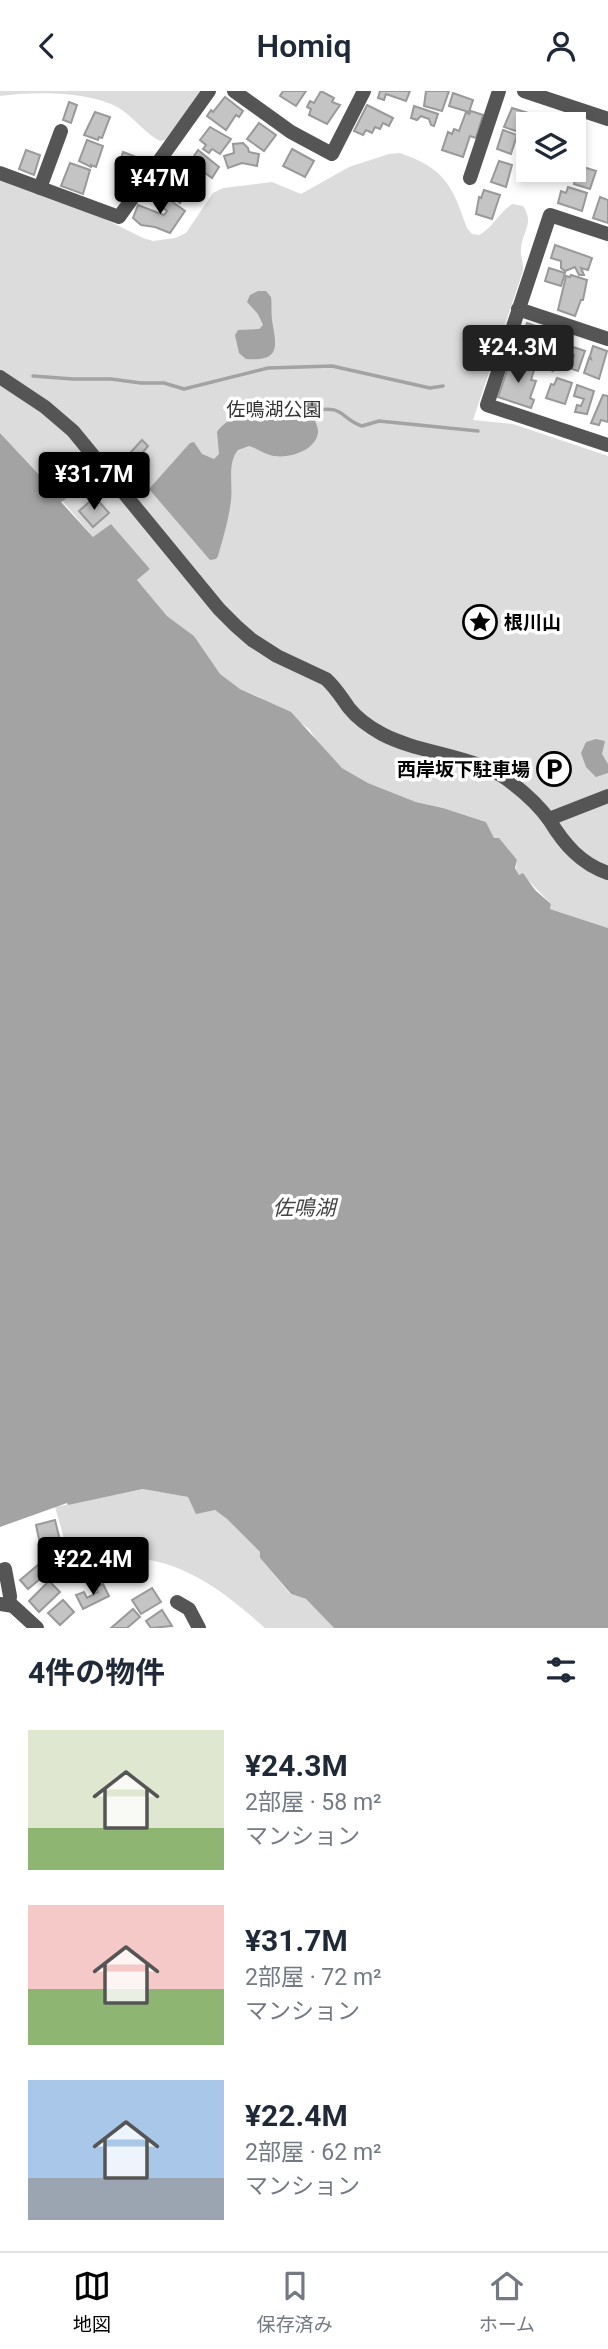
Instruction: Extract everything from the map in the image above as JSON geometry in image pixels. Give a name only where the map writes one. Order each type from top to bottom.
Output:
[{"type":"street","points":[[0,173],[119,217],[209,91]]},
{"type":"street","points":[[234,91],[291,132],[332,154],[364,91]]},
{"type":"street","points":[[470,178],[499,91]]},
{"type":"street","points":[[524,91],[567,98],[608,119]]},
{"type":"street","points":[[40,188],[61,131]]},
{"type":"street","points":[[608,234],[550,215],[487,405],[608,445]]},
{"type":"street","points":[[519,309],[608,339]]},
{"type":"street","points":[[2,378],[60,418],[73,431],[219,609],[252,641],[326,679],[336,687],[350,710],[383,734],[421,749],[457,758],[506,778],[549,820],[555,832],[575,855],[608,873]]},
{"type":"street","points":[[549,820],[608,796]]},
{"type":"street","points":[[2,1570],[10,1596],[4,1604],[37,1628]]},
{"type":"street","points":[[177,1602],[189,1609],[199,1628]]},
{"type":"green space","points":[[0,91],[203,91],[165,140],[160,141],[122,110],[96,99],[46,93],[0,96]]},
{"type":"green space","name":"佐鳴湖公園","points":[[400,153],[428,166],[445,181],[472,234],[479,235],[484,232],[512,204],[523,206],[528,218],[521,249],[523,271],[473,420],[513,424],[608,456],[608,928],[550,909],[551,904],[529,881],[519,875],[516,869],[517,860],[494,838],[486,822],[416,802],[368,783],[342,768],[300,722],[259,697],[240,689],[219,674],[194,636],[167,616],[137,580],[150,569],[111,524],[94,538],[0,433],[0,179],[101,217],[153,241],[175,238],[186,233],[213,193],[223,188],[272,182],[301,194],[349,167]]},
{"type":"green space","points":[[144,1489],[188,1497],[215,1510],[260,1552],[260,1558],[290,1594],[306,1599],[334,1628],[265,1628],[212,1586],[167,1564],[130,1557],[69,1555],[55,1507]]},
{"type":"water","points":[[266,291],[271,297],[274,350],[266,358],[246,359],[239,353],[235,335],[238,330],[259,329],[263,325],[258,314],[247,302],[250,295]]},
{"type":"water","points":[[271,409],[312,411],[318,431],[316,440],[305,450],[291,455],[270,455],[249,446],[238,450],[231,467],[231,500],[226,528],[218,556],[210,560],[149,489],[190,443],[194,442],[202,454],[214,459],[219,454],[217,432],[222,426],[235,418]]},
{"type":"water","name":"佐鳴湖","points":[[0,433],[48,484],[53,480],[67,498],[61,502],[93,537],[111,524],[150,569],[137,580],[167,616],[194,636],[220,674],[240,689],[291,712],[342,768],[368,783],[416,802],[486,822],[494,838],[499,838],[517,860],[515,868],[519,875],[523,873],[535,890],[551,904],[550,909],[608,928],[608,1628],[334,1628],[306,1599],[291,1594],[260,1558],[260,1552],[215,1510],[196,1514],[188,1497],[143,1489],[68,1505],[67,1503],[0,1527]]},
{"type":"water","points":[[596,739],[605,741],[602,754],[608,764],[608,773],[596,777],[586,767],[581,753],[586,742]]},
{"type":"building","points":[[283,91],[306,91],[296,106],[280,96]]},
{"type":"building","points":[[321,91],[334,98],[332,102],[340,105],[327,124],[309,115],[311,109],[307,107],[310,101],[314,103]]},
{"type":"building","points":[[380,91],[410,91],[406,101],[386,94],[384,100],[378,98]]},
{"type":"building","points":[[426,91],[449,91],[442,111],[424,106]]},
{"type":"building","points":[[453,93],[473,100],[469,112],[449,106]]},
{"type":"building","points":[[225,97],[243,111],[239,117],[236,115],[226,130],[207,116]]},
{"type":"building","points":[[69,102],[77,105],[71,123],[63,120]]},
{"type":"building","points":[[367,105],[393,118],[389,126],[383,123],[380,129],[375,127],[372,133],[366,130],[363,135],[354,131]]},
{"type":"building","points":[[414,106],[438,114],[434,126],[429,119],[421,116],[417,120],[411,118]]},
{"type":"building","points":[[512,108],[525,112],[516,112],[516,131],[504,127]]},
{"type":"building","points":[[471,111],[483,115],[476,138],[470,136],[463,157],[442,150],[448,132],[452,134],[454,129],[459,131],[466,112],[469,114]]},
{"type":"building","points":[[95,112],[110,117],[102,138],[99,137],[98,140],[84,135]]},
{"type":"building","points":[[259,123],[276,135],[264,151],[247,139]]},
{"type":"building","points":[[210,127],[231,139],[220,154],[212,149],[209,153],[203,149],[206,145],[200,140]]},
{"type":"building","points":[[503,130],[516,135],[511,154],[497,149]]},
{"type":"building","points":[[87,140],[103,146],[96,167],[79,161]]},
{"type":"building","points":[[243,143],[249,152],[259,154],[257,166],[242,163],[228,168],[224,156],[234,153],[233,144]]},
{"type":"building","points":[[292,149],[314,161],[305,177],[283,166]]},
{"type":"building","points":[[26,150],[40,155],[34,175],[19,169]]},
{"type":"building","points":[[198,150],[219,167],[212,178],[190,162]]},
{"type":"building","points":[[123,152],[139,158],[129,176],[117,171]]},
{"type":"building","points":[[499,161],[512,165],[506,187],[491,182]]},
{"type":"building","points":[[70,163],[90,170],[83,194],[61,186]]},
{"type":"building","points":[[586,168],[596,171],[590,189],[574,184],[586,182]]},
{"type":"building","points":[[181,176],[196,187],[189,197],[186,195],[180,203],[166,193]]},
{"type":"building","points":[[568,187],[587,193],[582,211],[558,203],[561,191],[566,193]]},
{"type":"building","points":[[484,190],[500,195],[492,219],[476,214],[479,197],[481,198]]},
{"type":"building","points":[[163,195],[185,211],[170,233],[141,225],[133,218],[138,205],[164,215],[167,211],[157,203]]},
{"type":"building","points":[[600,197],[608,200],[608,223],[593,218]]},
{"type":"building","points":[[555,245],[592,258],[588,270],[581,268],[584,275],[579,275],[575,267],[565,271],[561,268],[561,261],[551,258]]},
{"type":"building","points":[[549,268],[565,273],[561,286],[545,281]]},
{"type":"building","points":[[566,276],[587,280],[583,300],[575,316],[558,310]]},
{"type":"building","points":[[527,323],[555,333],[553,338],[562,341],[559,349],[523,336]]},
{"type":"building","points":[[518,340],[536,346],[531,363],[512,357]]},
{"type":"building","points":[[570,346],[585,351],[578,371],[569,368],[574,355],[568,353]]},
{"type":"building","points":[[593,346],[607,351],[599,379],[584,373],[589,358],[591,359]]},
{"type":"building","points":[[545,349],[559,353],[553,371],[539,366]]},
{"type":"building","points":[[510,362],[534,370],[531,380],[536,381],[530,398],[534,400],[531,408],[498,397]]},
{"type":"building","points":[[557,378],[572,383],[565,404],[546,398],[551,384],[554,385]]},
{"type":"building","points":[[577,385],[594,391],[587,414],[575,412],[577,405],[581,406],[584,399],[574,396]]},
{"type":"building","points":[[603,395],[608,396],[608,422],[601,420],[599,425],[591,423]]},
{"type":"building","points":[[142,440],[148,446],[138,458],[131,452]]},
{"type":"building","points":[[95,497],[109,513],[93,527],[79,511]]},
{"type":"building","points":[[55,1520],[63,1553],[43,1558],[36,1525]]},
{"type":"building","points":[[38,1565],[46,1574],[28,1589],[20,1580]]},
{"type":"building","points":[[49,1581],[60,1592],[39,1612],[29,1601]]},
{"type":"building","points":[[103,1584],[109,1596],[83,1609],[76,1595],[84,1592],[87,1598],[98,1592],[96,1587]]},
{"type":"building","points":[[152,1588],[161,1602],[141,1614],[132,1600]]},
{"type":"building","points":[[63,1600],[74,1612],[60,1625],[48,1613]]},
{"type":"building","points":[[133,1609],[140,1617],[127,1628],[111,1628]]},
{"type":"building","points":[[162,1610],[172,1626],[151,1628],[146,1621]]},
{"type":"waterway","points":[[33,376],[164,383],[184,389],[268,368],[332,366],[430,388],[443,386]]},
{"type":"waterway","points":[[312,411],[330,409],[362,426],[379,421],[478,431]]},
{"type":"place","name":"根川山","points":[[480,622]]},
{"type":"place","name":"西岸坂下駐車場","points":[[554,769]]}]
